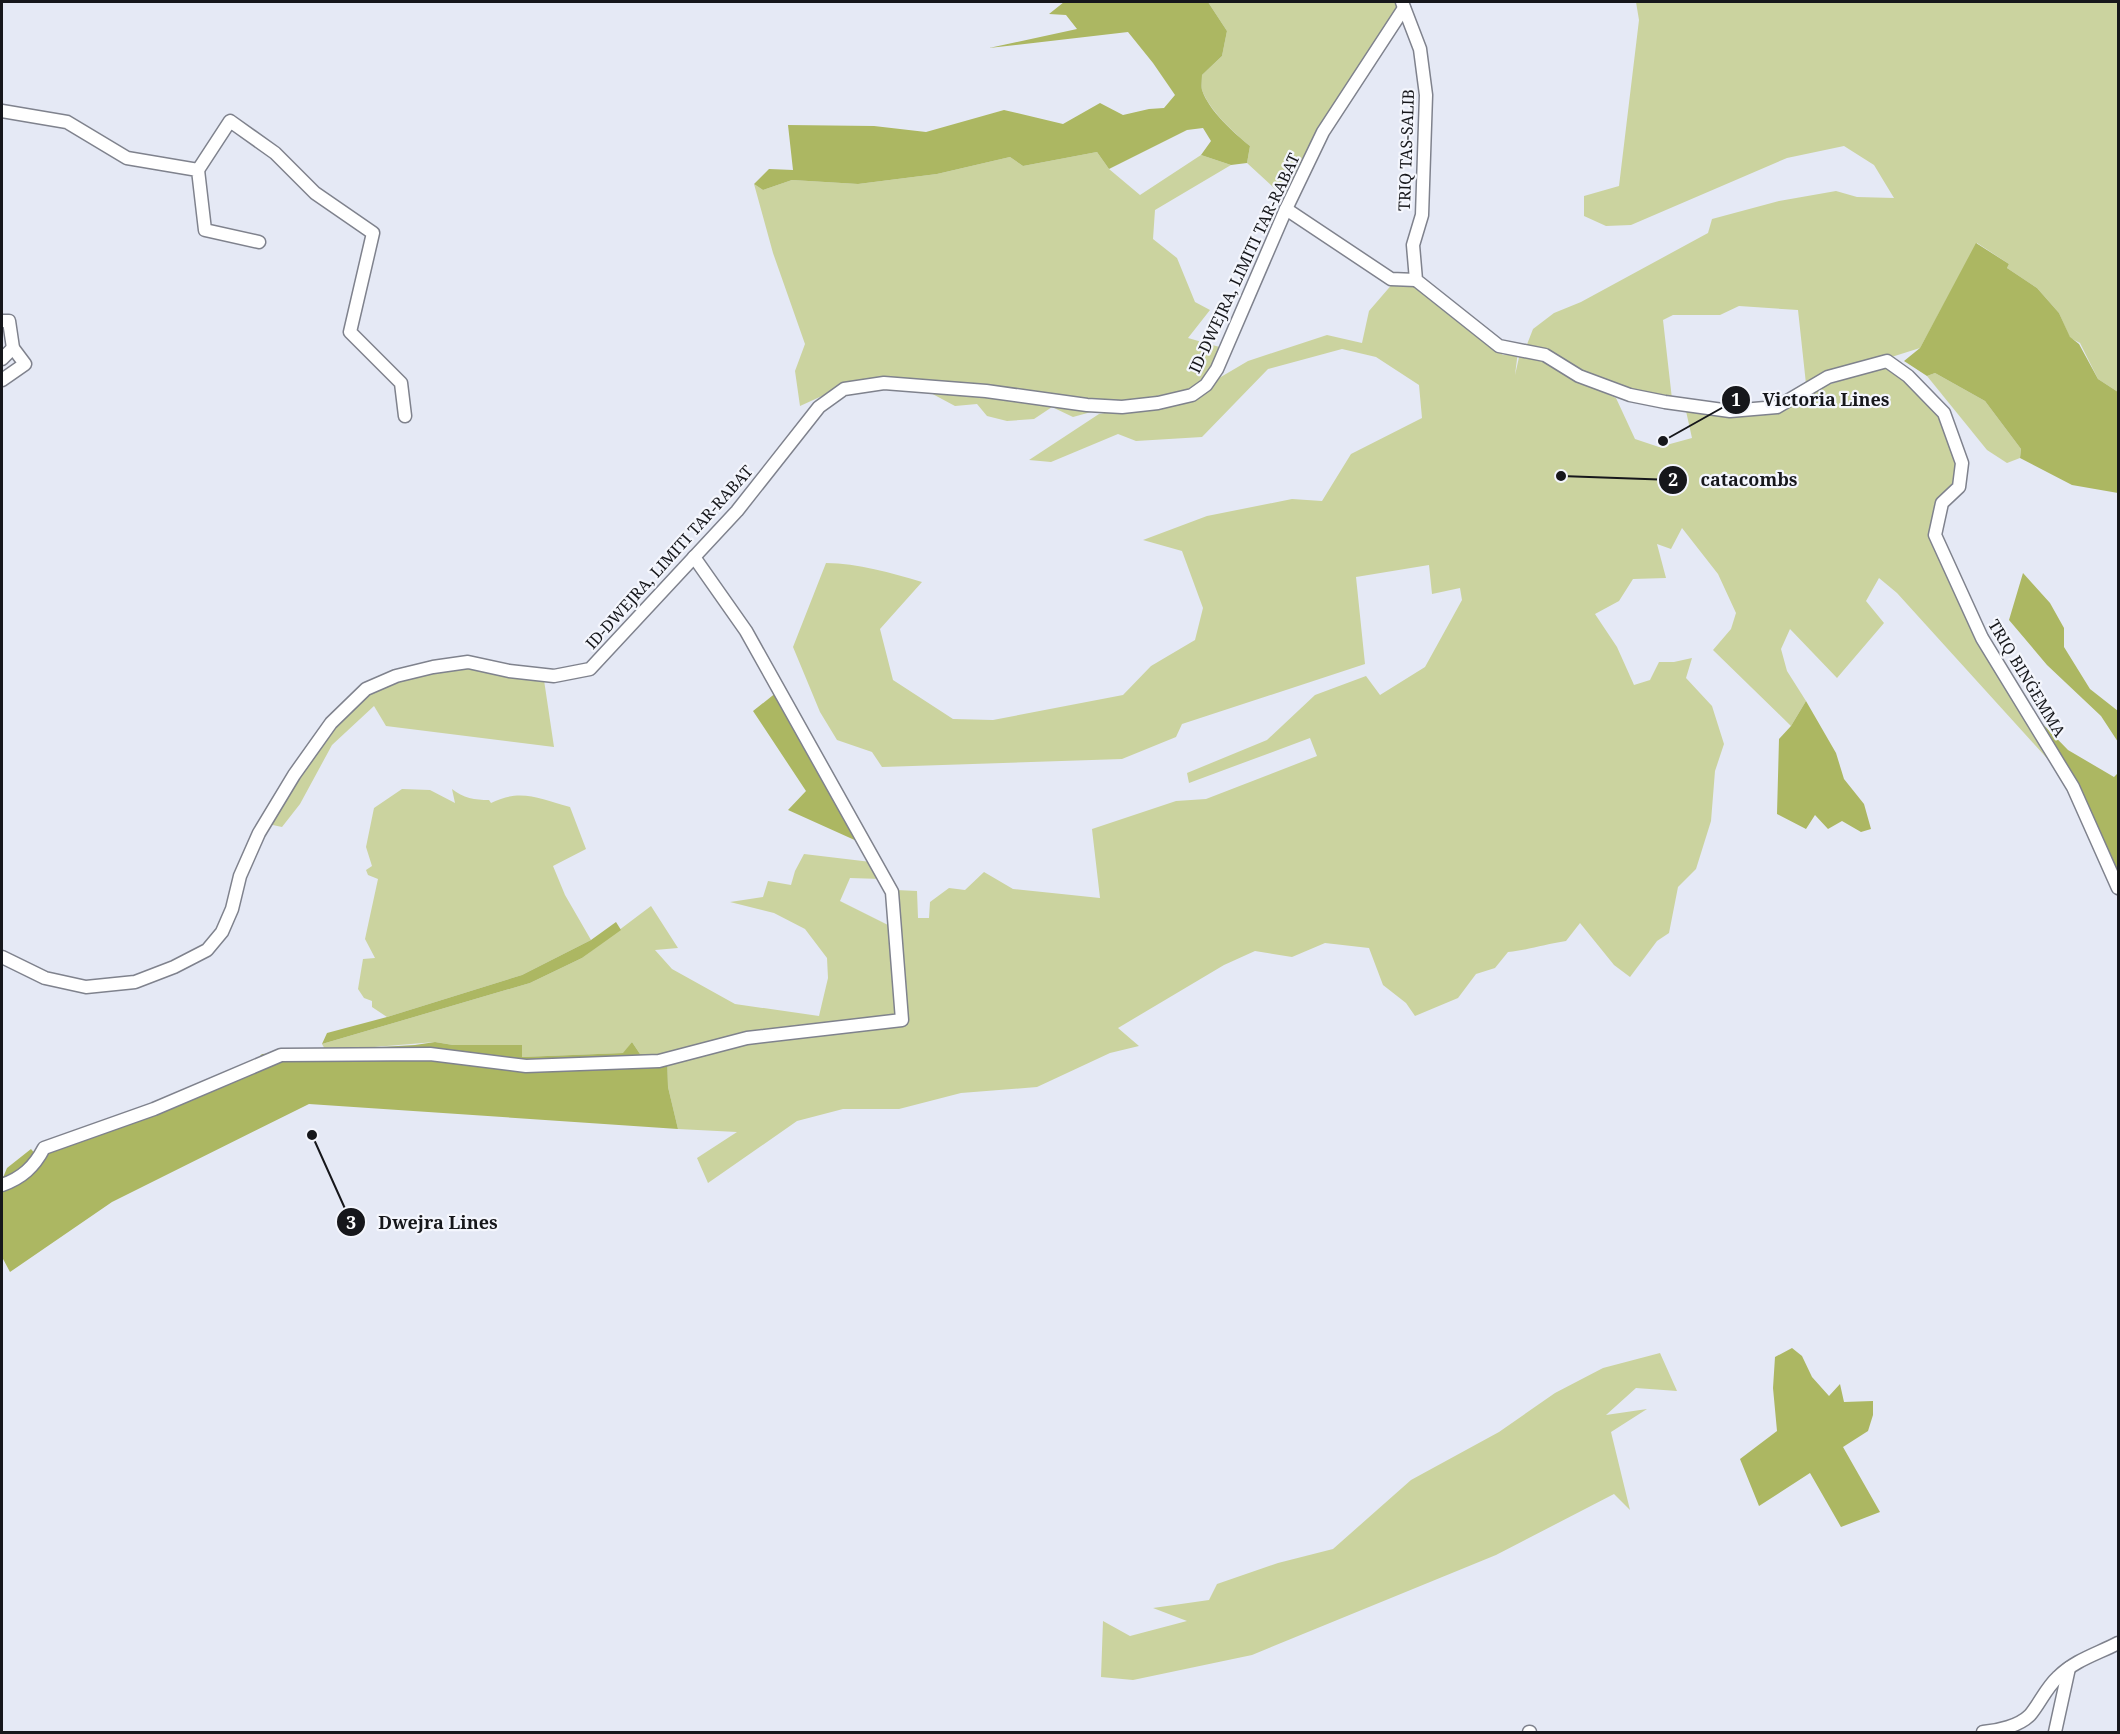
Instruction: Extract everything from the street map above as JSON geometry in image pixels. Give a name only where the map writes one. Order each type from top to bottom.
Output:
[{"type":"street","name":"ID-DWEJRA, LIMITI TAR-RABAT","points":[[2,957],[45,978],[86,987],[135,982],[174,967],[207,950],[222,932],[232,909],[240,876],[265,823],[331,723],[366,689],[396,676],[468,662],[509,671],[554,676],[590,669],[737,512],[819,407],[844,389],[884,383],[1122,407],[1158,403],[1192,395],[1206,385],[1216,369],[1286,209],[1323,132],[1406,7]]},
{"type":"street","name":"TRIQ TAS-SALIB","points":[[1406,7],[1420,49],[1426,95],[1422,215],[1413,245],[1416,279]]},
{"type":"street","points":[[2,111],[67,122],[127,158],[198,170]]},
{"type":"street","points":[[259,242],[205,230],[198,170],[230,121],[275,153],[315,193],[374,233],[350,332],[401,384],[405,416]]},
{"type":"street","points":[[1286,209],[1391,279],[1416,279]]},
{"type":"street","name":"TRIQ BINĠEMMA","points":[[1416,279],[1499,346],[1545,355],[1579,376],[1630,395],[1665,402],[1730,411],[1777,407],[1828,378],[1887,361],[1908,376],[1944,413],[1962,463],[1959,487],[1942,503],[1935,535],[1982,638],[2073,787],[2118,888]]},
{"type":"street","points":[[2,321],[9,321],[13,348],[25,364],[2,380]]},
{"type":"street","points":[[2,358],[13,348]]},
{"type":"street","points":[[2,1185],[22,1177],[36,1163],[44,1148],[154,1109],[281,1055],[430,1054],[526,1066],[658,1060],[747,1038],[902,1020],[892,892],[746,631],[694,557]]},
{"type":"street","points":[[1983,1732],[1994,1732],[2014,1725],[2029,1716],[2043,1693],[2058,1676],[2082,1659],[2118,1643]]},
{"type":"street","points":[[2055,1732],[2069,1668]]},
{"type":"green space","points":[[1064,2],[1208,2],[1227,31],[1222,56],[1202,75],[1202,90],[1216,114],[1250,146],[1247,163],[1231,165],[1201,155],[1211,141],[1203,128],[1187,130],[1109,169],[1097,152],[1023,166],[1010,157],[937,174],[858,184],[792,180],[763,190],[754,184],[769,169],[793,170],[788,125],[874,126],[926,132],[1004,110],[1063,124],[1100,103],[1123,115],[1164,108],[1175,95],[1128,32],[989,48],[1077,29],[1066,15],[1049,14]]},
{"type":"green space","points":[[1208,2],[1395,2],[1398,9],[1286,199],[1247,163],[1250,146],[1230,128],[1205,98],[1202,90],[1202,75],[1222,56],[1227,31]]},
{"type":"green space","points":[[1636,2],[2118,2],[2118,392],[2098,379],[2080,343],[2070,338],[2059,313],[2037,288],[2007,268],[2009,264],[1977,243],[1920,348],[1806,384],[1798,310],[1739,306],[1720,315],[1673,315],[1663,320],[1672,399],[1650,396],[1616,383],[1586,376],[1526,347],[1533,329],[1554,313],[1581,302],[1708,233],[1712,219],[1779,201],[1836,191],[1857,197],[1894,198],[1874,165],[1844,146],[1787,158],[1631,225],[1606,226],[1584,216],[1584,196],[1619,186],[1639,20]]},
{"type":"green space","points":[[1097,152],[1109,169],[1140,195],[1201,155],[1231,165],[1155,210],[1153,239],[1177,258],[1195,302],[1210,310],[1188,338],[1223,348],[1199,383],[1181,391],[1115,402],[987,388],[855,381],[800,406],[795,371],[805,344],[773,253],[754,184],[763,190],[792,180],[858,184],[937,174],[1010,157],[1023,166]]},
{"type":"green space","points":[[1976,243],[2009,264],[2007,268],[2037,288],[2059,313],[2070,337],[2079,344],[2098,379],[2118,392],[2118,493],[2072,485],[2020,458],[2021,449],[1985,401],[1935,373],[1927,376],[1904,361],[1920,348]]},
{"type":"green space","points":[[1394,282],[1415,285],[1503,355],[1518,351],[1515,375],[1520,353],[1616,398],[1635,439],[1659,447],[1692,438],[1686,411],[1763,414],[1792,405],[1818,388],[1887,366],[1914,387],[1941,417],[1958,468],[1954,487],[1932,532],[1990,661],[2053,765],[1897,593],[1879,578],[1866,601],[1884,623],[1837,678],[1790,629],[1781,649],[1787,671],[1806,701],[1791,726],[1713,650],[1731,629],[1736,613],[1718,574],[1682,528],[1671,549],[1657,544],[1666,578],[1633,579],[1619,601],[1595,614],[1617,647],[1634,685],[1650,680],[1659,662],[1674,662],[1692,658],[1686,678],[1712,706],[1724,744],[1715,771],[1711,821],[1696,869],[1678,887],[1669,933],[1657,941],[1630,977],[1614,965],[1580,923],[1566,941],[1508,952],[1495,968],[1476,974],[1458,998],[1415,1016],[1406,1003],[1383,985],[1369,948],[1325,943],[1292,957],[1255,951],[1224,965],[1118,1028],[1139,1046],[1110,1053],[1037,1087],[961,1093],[899,1109],[843,1109],[797,1121],[708,1183],[697,1158],[737,1132],[678,1129],[668,1087],[667,1055],[640,1054],[632,1042],[624,1053],[522,1057],[521,1045],[453,1045],[435,1042],[326,1051],[322,1044],[530,983],[582,958],[651,906],[678,948],[655,950],[672,969],[735,1004],[819,1016],[828,978],[827,958],[805,929],[774,913],[730,902],[763,897],[768,881],[791,885],[804,854],[871,862],[881,879],[850,878],[840,901],[900,931],[896,890],[917,891],[918,918],[929,918],[930,902],[949,888],[965,890],[984,872],[1013,889],[1100,898],[1092,829],[1176,801],[1206,799],[1317,756],[1310,738],[1189,783],[1187,773],[1267,740],[1315,695],[1366,676],[1380,695],[1425,667],[1462,600],[1460,588],[1432,594],[1429,565],[1356,577],[1365,664],[1182,724],[1176,737],[1122,759],[882,767],[872,752],[837,740],[820,712],[793,647],[826,563],[850,565],[922,582],[880,629],[893,680],[953,719],[993,720],[1123,695],[1151,666],[1195,640],[1203,608],[1182,551],[1143,540],[1207,516],[1292,499],[1322,501],[1351,454],[1422,418],[1419,385],[1376,357],[1342,349],[1268,369],[1202,437],[1136,441],[1118,434],[1051,462],[1029,460],[1099,414],[1196,397],[1214,381],[1248,361],[1327,335],[1362,343],[1369,311]]},
{"type":"green space","points":[[1935,373],[1985,401],[2021,449],[2020,458],[2007,463],[1987,450],[1927,376]]},
{"type":"green space","points":[[927,391],[1109,407],[1073,417],[1052,407],[1034,419],[1007,421],[987,416],[977,404],[955,406]]},
{"type":"green space","points":[[2023,573],[2050,603],[2064,628],[2064,647],[2090,689],[2118,711],[2118,742],[2101,716],[2047,665],[2009,620]]},
{"type":"green space","points":[[468,666],[528,679],[544,680],[554,747],[386,726],[374,706],[332,745],[300,804],[282,827],[268,824],[331,729],[374,689],[416,675]]},
{"type":"green space","points":[[777,692],[859,842],[788,810],[806,791],[753,711]]},
{"type":"green space","points":[[1806,701],[1836,753],[1844,779],[1864,804],[1871,829],[1861,832],[1842,821],[1828,829],[1815,815],[1806,829],[1777,814],[1779,739],[1791,726]]},
{"type":"green space","points":[[2029,710],[2068,750],[2114,777],[2118,773],[2118,873],[2109,851]]},
{"type":"green space","points":[[402,789],[430,790],[455,803],[452,789],[465,796],[489,800],[491,803],[512,796],[530,796],[570,807],[586,849],[553,866],[565,895],[591,940],[522,975],[387,1017],[372,1007],[372,1001],[364,998],[358,989],[363,959],[375,958],[365,939],[378,879],[368,875],[366,870],[372,866],[366,847],[374,808]]},
{"type":"green space","points":[[616,922],[621,930],[582,958],[530,983],[322,1044],[327,1033],[522,975],[591,940]]},
{"type":"green space","points":[[435,1042],[453,1045],[522,1045],[522,1057],[623,1053],[632,1042],[640,1054],[667,1055],[668,1087],[678,1129],[309,1104],[112,1202],[10,1272],[2,1257],[2,1180],[7,1168],[31,1149],[36,1155],[254,1062],[262,1054]]},
{"type":"green space","points":[[1792,1348],[1802,1356],[1812,1377],[1829,1396],[1840,1384],[1844,1402],[1873,1401],[1873,1415],[1868,1431],[1843,1447],[1880,1512],[1841,1527],[1810,1473],[1759,1506],[1740,1459],[1777,1431],[1773,1388],[1775,1357]]},
{"type":"green space","points":[[1660,1353],[1677,1391],[1636,1388],[1606,1415],[1647,1409],[1611,1432],[1630,1510],[1614,1494],[1496,1555],[1252,1655],[1133,1680],[1101,1677],[1103,1621],[1130,1636],[1187,1621],[1153,1608],[1209,1600],[1217,1584],[1278,1563],[1333,1549],[1411,1480],[1499,1432],[1555,1393],[1603,1368]]},
{"type":"place","name":"Victoria Lines","points":[[1663,441]]},
{"type":"place","name":"catacombs","points":[[1561,476]]},
{"type":"place","name":"Dwejra Lines","points":[[312,1135]]}]
